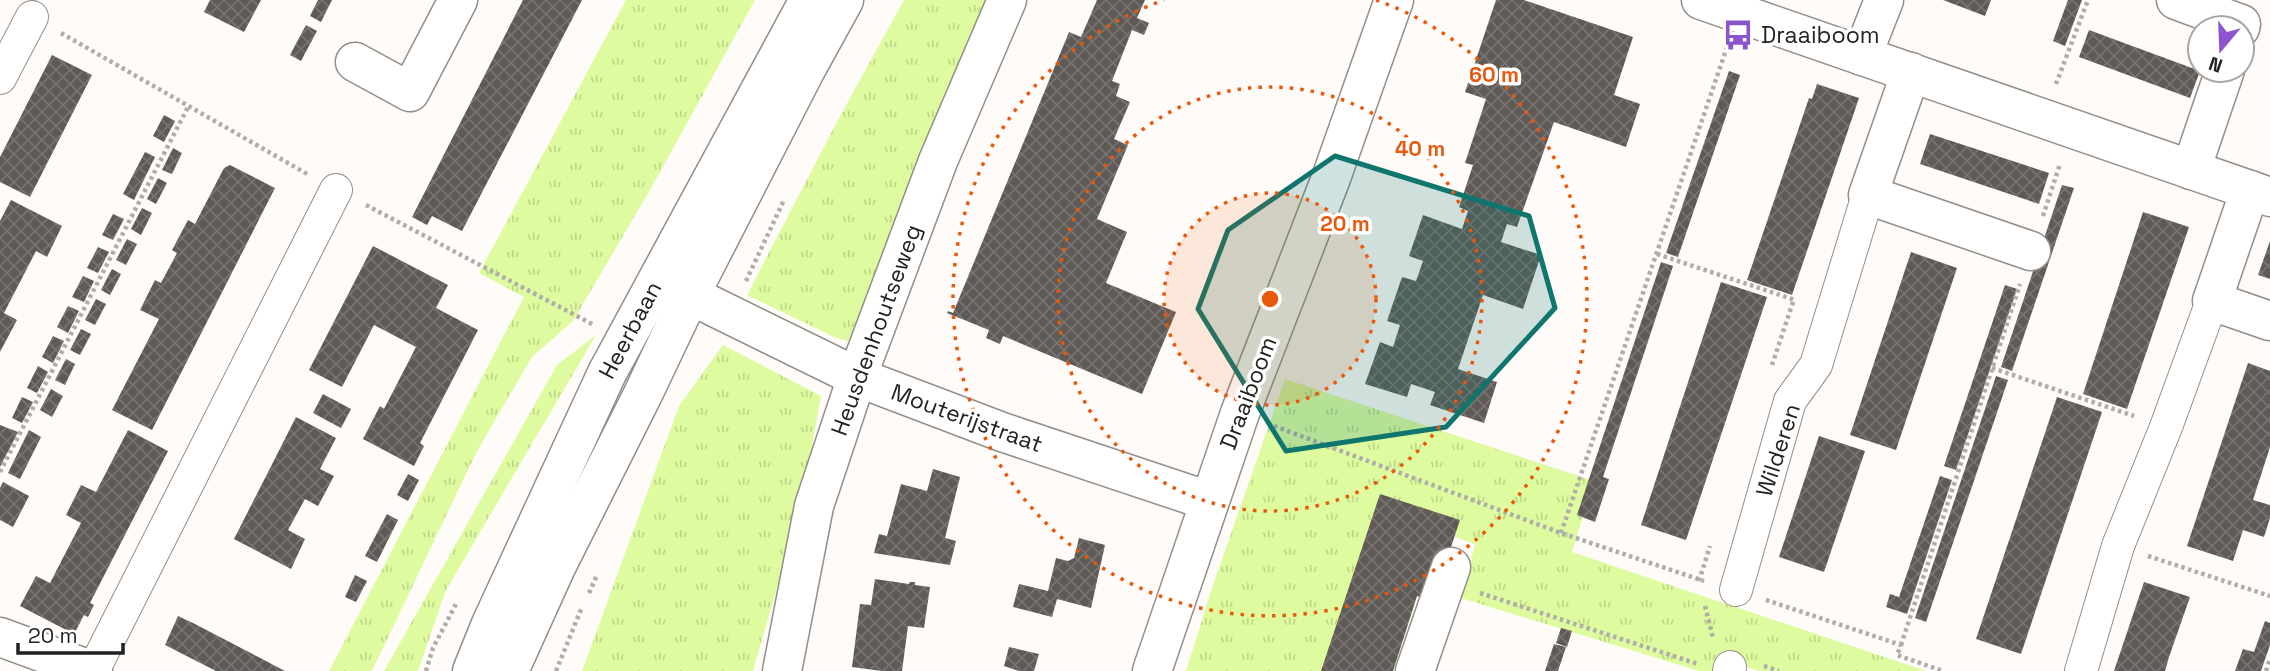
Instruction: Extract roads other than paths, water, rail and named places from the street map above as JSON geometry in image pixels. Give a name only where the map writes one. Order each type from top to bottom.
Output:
[{"type":"street","points":[[355,62],[410,92],[458,0]]},
{"type":"street","name":"Heerbaan","points":[[509,671],[675,285],[809,0]]},
{"type":"street","name":"Heerbaan","points":[[472,671],[607,373],[675,285],[789,102],[844,0]]},
{"type":"street","name":"Heusdenhoutseweg","points":[[782,671],[814,506],[857,377],[938,160],[1007,0]]},
{"type":"street","name":"Draaiboom","points":[[1152,671],[1240,413],[1331,178],[1394,0]]},
{"type":"street","points":[[1701,0],[2260,193],[2212,300],[2166,427],[2118,546],[2081,671]]},
{"type":"street","points":[[1862,56],[1884,0]]},
{"type":"street","points":[[2176,0],[2231,14]]},
{"type":"street","points":[[0,78],[32,17]]},
{"type":"street","name":"Wilderen","points":[[1735,590],[1790,401],[1815,365],[1910,72]]},
{"type":"street","points":[[2191,170],[2220,84]]},
{"type":"street","points":[[0,637],[93,671],[336,190]]},
{"type":"street","points":[[1868,195],[2031,251]]},
{"type":"street","name":"Mouterijstraat","points":[[675,285],[857,377],[1002,432],[1209,501]]},
{"type":"street","points":[[2212,300],[2270,321]]},
{"type":"street","points":[[1415,671],[1448,575]]},
{"type":"place","name":"Draaiboom","points":[[1738,35]]}]
